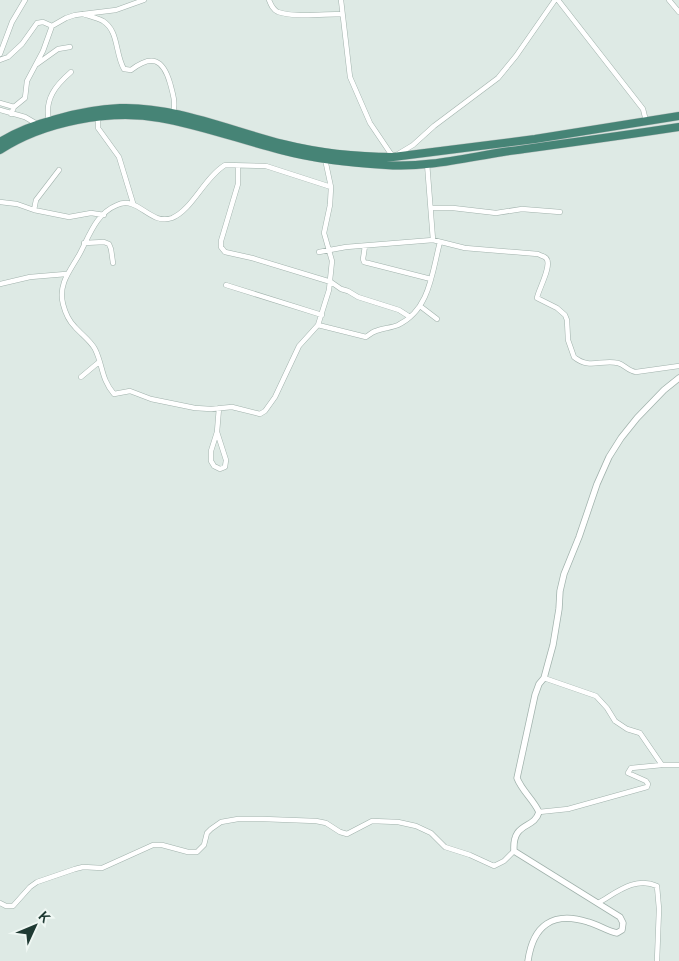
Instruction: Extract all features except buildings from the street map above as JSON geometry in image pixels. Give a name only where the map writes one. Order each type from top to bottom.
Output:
[{"type":"highway","points":[[0,142],[48,121],[84,112],[121,108],[173,114],[284,144],[330,153],[393,157],[478,147],[679,116]]},
{"type":"highway","points":[[0,150],[46,128],[98,118],[138,116],[161,118],[283,151],[325,159],[387,165],[428,163],[679,127]]},
{"type":"street","points":[[0,54],[12,22],[25,0]]},
{"type":"street","points":[[11,114],[14,107],[24,98],[27,81],[43,51],[52,26],[66,18],[116,10],[144,0]]},
{"type":"street","points":[[269,0],[277,12],[299,15],[342,14]]},
{"type":"street","points":[[340,0],[350,77],[370,123],[393,157],[413,145],[429,130],[498,78],[556,0],[643,109],[646,121]]},
{"type":"street","points":[[670,0],[679,12]]},
{"type":"street","points":[[82,14],[102,21],[107,25],[115,38],[118,57],[124,69],[131,70],[144,61],[150,60],[161,64],[165,69],[174,97],[175,106],[173,114]]},
{"type":"street","points":[[0,60],[8,57],[22,44],[36,23],[43,22],[52,26]]},
{"type":"street","points":[[34,66],[48,54],[58,49],[70,48]]},
{"type":"street","points":[[48,121],[47,113],[50,95],[71,72]]},
{"type":"street","points":[[0,103],[14,107]]},
{"type":"street","points":[[0,110],[25,117],[38,124]]},
{"type":"street","points":[[98,118],[98,128],[119,157],[133,203]]},
{"type":"street","points":[[325,159],[331,187],[330,205],[324,233],[332,261],[331,282],[318,325],[297,350],[283,381],[264,412],[260,414],[232,407],[195,408],[130,391],[114,394],[102,375],[92,343],[73,325],[61,294],[66,274],[79,255],[95,223],[117,204],[128,202],[133,203],[147,214],[161,220],[170,219],[181,212],[216,170],[225,165],[266,166],[331,187]]},
{"type":"street","points":[[428,163],[433,240]]},
{"type":"street","points":[[238,166],[238,184],[221,241],[225,252],[252,258],[331,282],[358,297],[399,310],[410,317]]},
{"type":"street","points":[[34,210],[36,200],[59,170]]},
{"type":"street","points":[[0,202],[17,204],[34,210],[69,217],[91,213],[104,215]]},
{"type":"street","points":[[431,208],[453,208],[496,213],[522,209],[560,212]]},
{"type":"street","points":[[319,252],[329,249],[433,240],[465,248],[538,254],[546,258],[548,263],[544,282],[537,298],[557,308],[565,315],[568,320],[567,333],[574,357],[578,360],[594,364],[616,363],[630,372],[679,366]]},
{"type":"street","points":[[84,242],[104,242],[109,244],[112,249],[113,263]]},
{"type":"street","points":[[318,325],[366,337],[374,332],[397,326],[410,317],[428,295],[440,242]]},
{"type":"street","points":[[365,246],[364,262],[431,279]]},
{"type":"street","points":[[0,284],[30,277],[66,274]]},
{"type":"street","points":[[226,285],[322,315]]},
{"type":"street","points":[[420,306],[437,319]]},
{"type":"street","points":[[81,377],[99,362]]},
{"type":"street","points":[[539,812],[536,804],[523,790],[517,778],[535,695],[539,684],[544,678],[554,640],[564,574],[597,484],[609,457],[621,438],[642,413],[664,390],[679,378]]},
{"type":"street","points":[[217,432],[226,460],[224,467],[220,469],[214,466],[211,461],[211,451],[217,432],[219,408]]},
{"type":"street","points":[[544,678],[596,696],[615,721],[627,729],[640,732],[662,765]]},
{"type":"street","points":[[539,812],[568,809],[645,789],[648,784],[646,781],[628,773],[628,770],[634,767],[679,766]]},
{"type":"street","points":[[514,851],[513,840],[516,834],[535,819],[539,812]]},
{"type":"street","points":[[0,903],[6,906],[13,906],[37,882],[75,869],[102,868],[153,845],[197,852],[202,848],[207,833],[215,825],[233,819],[310,820],[326,823],[347,834],[369,822],[398,822],[424,829],[445,847],[470,855],[494,866],[504,861],[514,851]]},
{"type":"street","points":[[514,851],[620,917],[623,923],[622,930],[617,933],[609,932],[598,925],[586,921],[569,918],[555,919],[540,928],[532,944],[528,961]]},
{"type":"street","points":[[598,903],[622,887],[641,883],[657,886],[659,909],[657,961]]}]
